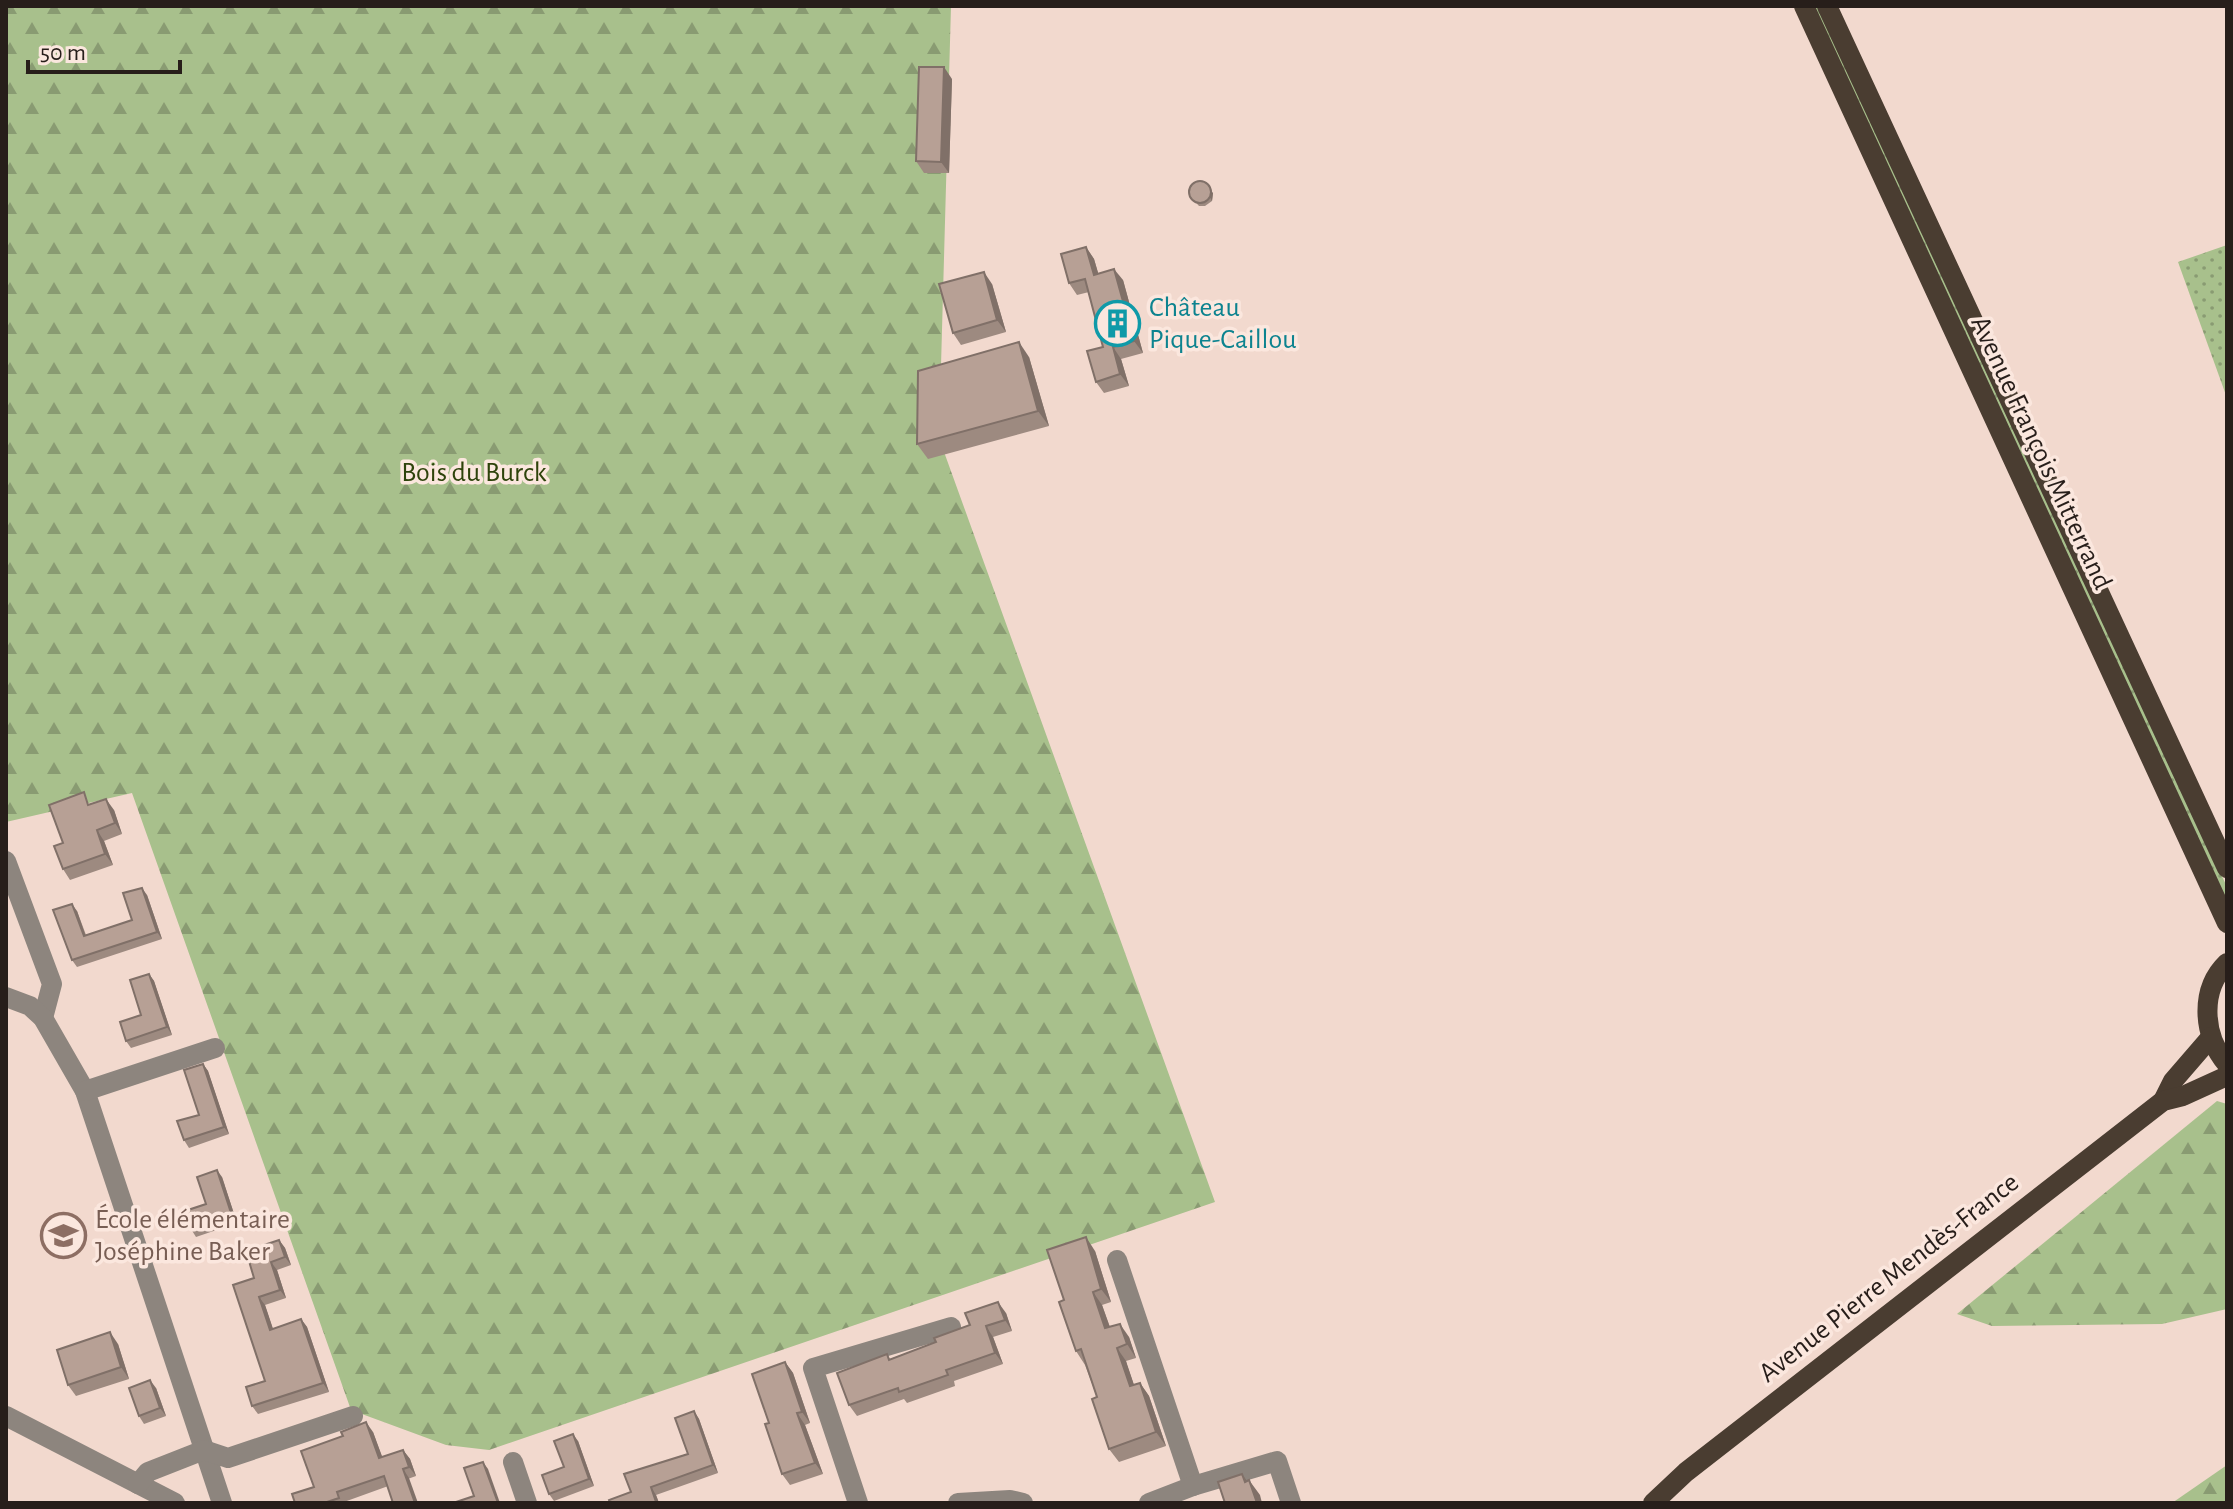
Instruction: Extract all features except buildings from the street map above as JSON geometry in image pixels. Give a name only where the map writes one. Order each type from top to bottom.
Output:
[{"type":"main road","name":"Avenue François Mitterrand","points":[[1804,6],[2227,923]]},
{"type":"main road","name":"Avenue François Mitterrand","points":[[1827,6],[2227,868]]},
{"type":"main road","points":[[2225,961],[2210,992],[2207,1015],[2211,1037],[2227,1064]]},
{"type":"main road","points":[[2163,1101],[2173,1081],[2211,1037]]},
{"type":"main road","points":[[2163,1101],[2183,1096],[2227,1076]]},
{"type":"main road","name":"Avenue Pierre Mendès-France","points":[[1653,1503],[1686,1472],[2163,1101]]},
{"type":"street","points":[[6,861],[52,984],[43,1018]]},
{"type":"street","points":[[6,997],[30,1006],[43,1018],[85,1091],[222,1503]]},
{"type":"street","points":[[85,1091],[215,1048]]},
{"type":"street","points":[[1117,1260],[1193,1486]]},
{"type":"street","points":[[858,1503],[813,1368],[951,1327]]},
{"type":"street","points":[[6,1416],[175,1503]]},
{"type":"street","points":[[138,1484],[148,1472],[204,1450],[228,1458],[353,1416]]},
{"type":"street","points":[[1149,1503],[1193,1486],[1277,1461],[1291,1503]]},
{"type":"street","points":[[513,1462],[527,1503]]},
{"type":"street","points":[[958,1503],[1010,1500],[1023,1503]]},
{"type":"green space","name":"Bois du Burck","points":[[6,6],[951,6],[939,438],[1215,1202],[489,1450],[446,1445],[351,1410],[132,793],[6,822]]},
{"type":"green space","points":[[1813,6],[1819,6],[2227,887],[2227,901]]},
{"type":"green space","points":[[2227,245],[2227,398],[2178,262]]},
{"type":"green space","points":[[2217,1101],[2227,1104],[2227,1309],[2162,1324],[1992,1326],[1957,1314]]},
{"type":"green space","points":[[2227,1465],[2227,1503],[2172,1503]]},
{"type":"place","name":"Château Pique-Caillou","points":[[1118,324]]},
{"type":"place","name":"École élémentaire Joséphine Baker","points":[[64,1236]]}]
